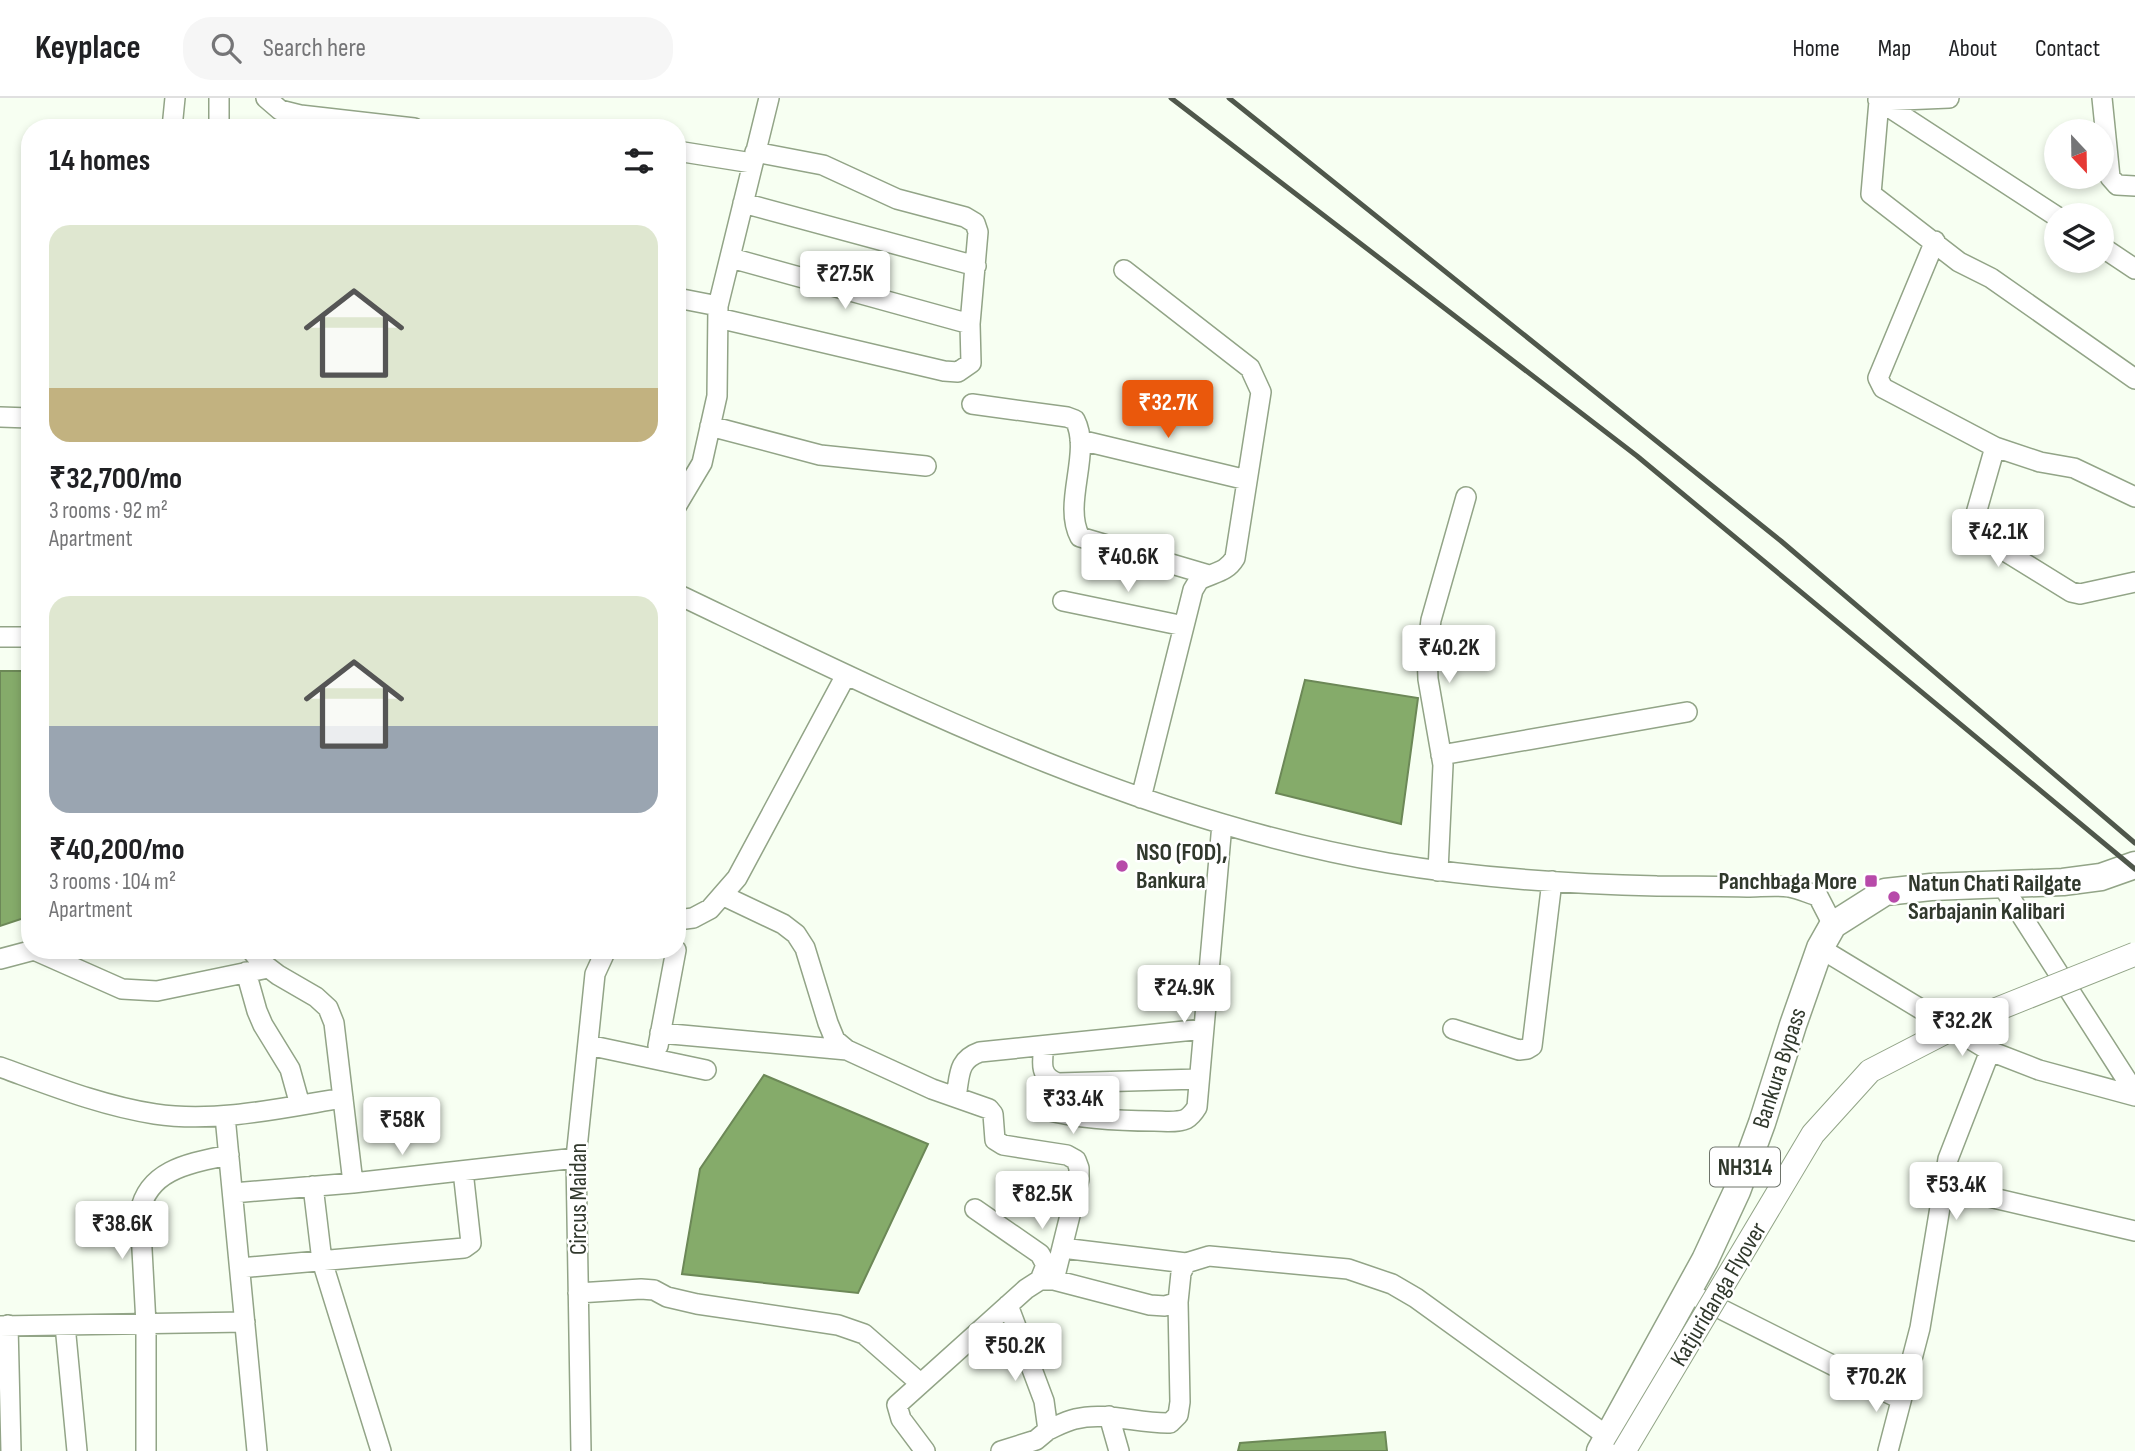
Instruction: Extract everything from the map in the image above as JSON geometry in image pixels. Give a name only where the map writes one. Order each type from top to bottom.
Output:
[{"type":"highway","name":"NH314","points":[[2001,885],[2101,877],[2135,865]]},
{"type":"highway","name":"Bankura Bypass","points":[[1607,1448],[1705,1260],[1737,1191],[1820,948],[1833,925],[1885,892],[1931,887],[2001,885]]},
{"type":"main road","name":"Katjuridanga Flyover","points":[[1607,1448],[1813,1134],[1870,1072],[1965,1022],[2135,954]]},
{"type":"street","points":[[173,119],[175,98]]},
{"type":"street","points":[[219,98],[219,119]]},
{"type":"street","points":[[267,98],[280,110],[313,119]]},
{"type":"street","points":[[686,490],[702,463],[710,426],[716,396],[718,312],[769,98]]},
{"type":"street","points":[[1877,100],[1949,98]]},
{"type":"street","points":[[2102,98],[2110,177],[2117,184],[2135,186]]},
{"type":"street","points":[[1877,100],[2044,208]]},
{"type":"street","points":[[1877,100],[1871,194],[1959,262],[1992,278],[2135,379]]},
{"type":"street","points":[[686,152],[823,165],[897,199],[965,217],[975,223],[978,232],[971,363],[958,372],[718,312],[686,301]]},
{"type":"street","points":[[743,203],[975,266]]},
{"type":"street","points":[[1935,241],[1878,383],[1994,447],[2040,463],[2074,468],[2135,497]]},
{"type":"street","points":[[2114,255],[2135,269]]},
{"type":"street","points":[[731,258],[971,324]]},
{"type":"street","points":[[1124,270],[1250,368],[1261,392],[1235,558],[1230,567],[1222,572],[1199,580],[1193,590],[1141,798]]},
{"type":"street","points":[[972,404],[1075,420],[1080,440],[1075,498],[1076,530],[1080,537],[1209,575]]},
{"type":"street","points":[[0,417],[21,418]]},
{"type":"street","points":[[710,426],[820,455],[926,466]]},
{"type":"street","points":[[1080,440],[1247,480]]},
{"type":"street","points":[[1994,447],[1973,524],[1977,534],[2071,592],[2080,594],[2135,582]]},
{"type":"street","points":[[1438,871],[1441,755],[1427,680],[1427,652],[1431,620],[1466,497]]},
{"type":"street","points":[[686,598],[997,741],[1141,798],[1222,824],[1328,852],[1438,871],[1552,881],[1655,886],[1788,887],[1818,895],[1833,925]]},
{"type":"street","points":[[1063,601],[1184,626]]},
{"type":"street","points":[[0,638],[21,637]]},
{"type":"street","points":[[686,919],[694,918],[710,909],[737,878],[846,674]]},
{"type":"street","points":[[1441,755],[1687,712]]},
{"type":"street","points":[[1046,1111],[1112,1121],[1185,1120],[1193,1114],[1197,1107],[1222,824]]},
{"type":"street","points":[[1452,1029],[1518,1050],[1532,1046],[1552,881]]},
{"type":"street","points":[[2001,885],[2135,1095]]},
{"type":"street","points":[[724,896],[783,924],[796,934],[805,948],[835,1040],[847,1050],[932,1089],[989,1109],[993,1114],[995,1140],[1003,1145],[1067,1155],[1076,1160],[1079,1168],[1079,1179],[1062,1248],[1047,1280],[1008,1305],[897,1405],[897,1411],[925,1451]]},
{"type":"street","points":[[1820,948],[1990,1051],[2039,1070],[2135,1095]]},
{"type":"street","points":[[0,959],[21,953]]},
{"type":"street","points":[[54,959],[122,989],[139,991],[157,990],[268,968]]},
{"type":"street","points":[[260,959],[268,968],[316,997],[328,1008],[334,1023],[354,1183]]},
{"type":"street","name":"Circus Maidan","points":[[581,1451],[576,1158],[595,974],[602,959]]},
{"type":"street","points":[[655,1059],[674,959]]},
{"type":"street","points":[[246,972],[260,1018],[290,1069],[300,1105]]},
{"type":"street","points":[[956,1097],[962,1062],[980,1052],[1204,1029]]},
{"type":"street","points":[[660,1034],[847,1050]]},
{"type":"street","points":[[588,1045],[706,1070]]},
{"type":"street","points":[[1044,1046],[1043,1073],[1049,1080],[1058,1083],[1199,1079]]},
{"type":"street","points":[[1888,1451],[1920,1328],[1948,1159],[1990,1051]]},
{"type":"street","points":[[0,1068],[62,1090],[155,1114],[225,1116],[343,1098]]},
{"type":"street","points":[[225,1116],[257,1451]]},
{"type":"street","points":[[146,1451],[146,1324],[139,1212],[143,1197],[155,1181],[170,1172],[187,1164],[229,1155]]},
{"type":"street","points":[[233,1193],[354,1183],[576,1158]]},
{"type":"street","points":[[240,1268],[464,1248],[471,1243],[463,1171]]},
{"type":"street","points":[[313,1186],[322,1261],[381,1451]]},
{"type":"street","points":[[1942,1186],[2135,1231]]},
{"type":"street","points":[[975,1209],[1040,1254],[1046,1265],[1047,1280]]},
{"type":"street","points":[[1062,1248],[1186,1264],[1209,1256],[1324,1265],[1348,1269],[1392,1284],[1416,1298],[1607,1448]]},
{"type":"street","points":[[1001,1451],[1036,1440],[1048,1430],[1073,1419],[1109,1416],[1170,1423],[1178,1415],[1178,1302],[1181,1273],[1186,1264]]},
{"type":"street","points":[[1047,1280],[1150,1306],[1165,1306],[1178,1302]]},
{"type":"street","points":[[578,1293],[654,1290],[667,1297],[697,1304],[838,1325],[864,1334],[920,1383]]},
{"type":"street","points":[[1687,1292],[1900,1399]]},
{"type":"street","points":[[1008,1305],[1044,1401],[1048,1430]]},
{"type":"street","points":[[11,1451],[4,1325],[245,1322]]},
{"type":"street","points":[[65,1325],[77,1451]]},
{"type":"street","points":[[1109,1416],[1119,1451]]},
{"type":"shaded area","points":[[0,671],[21,671],[21,919],[0,926]]},
{"type":"shaded area","points":[[1305,680],[1418,698],[1401,824],[1276,793]]},
{"type":"shaded area","points":[[764,1075],[928,1144],[858,1293],[682,1274],[700,1169]]},
{"type":"shaded area","points":[[1385,1432],[1387,1451],[1238,1451],[1240,1443]]},
{"type":"railway","points":[[1171,98],[1637,456],[2135,869]]},
{"type":"railway","points":[[1229,98],[1781,541],[2135,843]]},
{"type":"place","name":"NSO (FOD), Bankura","points":[[1122,866]]},
{"type":"place","name":"Panchbaga More","points":[[1871,881]]},
{"type":"place","name":"Natun Chati Railgate Sarbajanin Kalibari","points":[[1894,897]]}]
